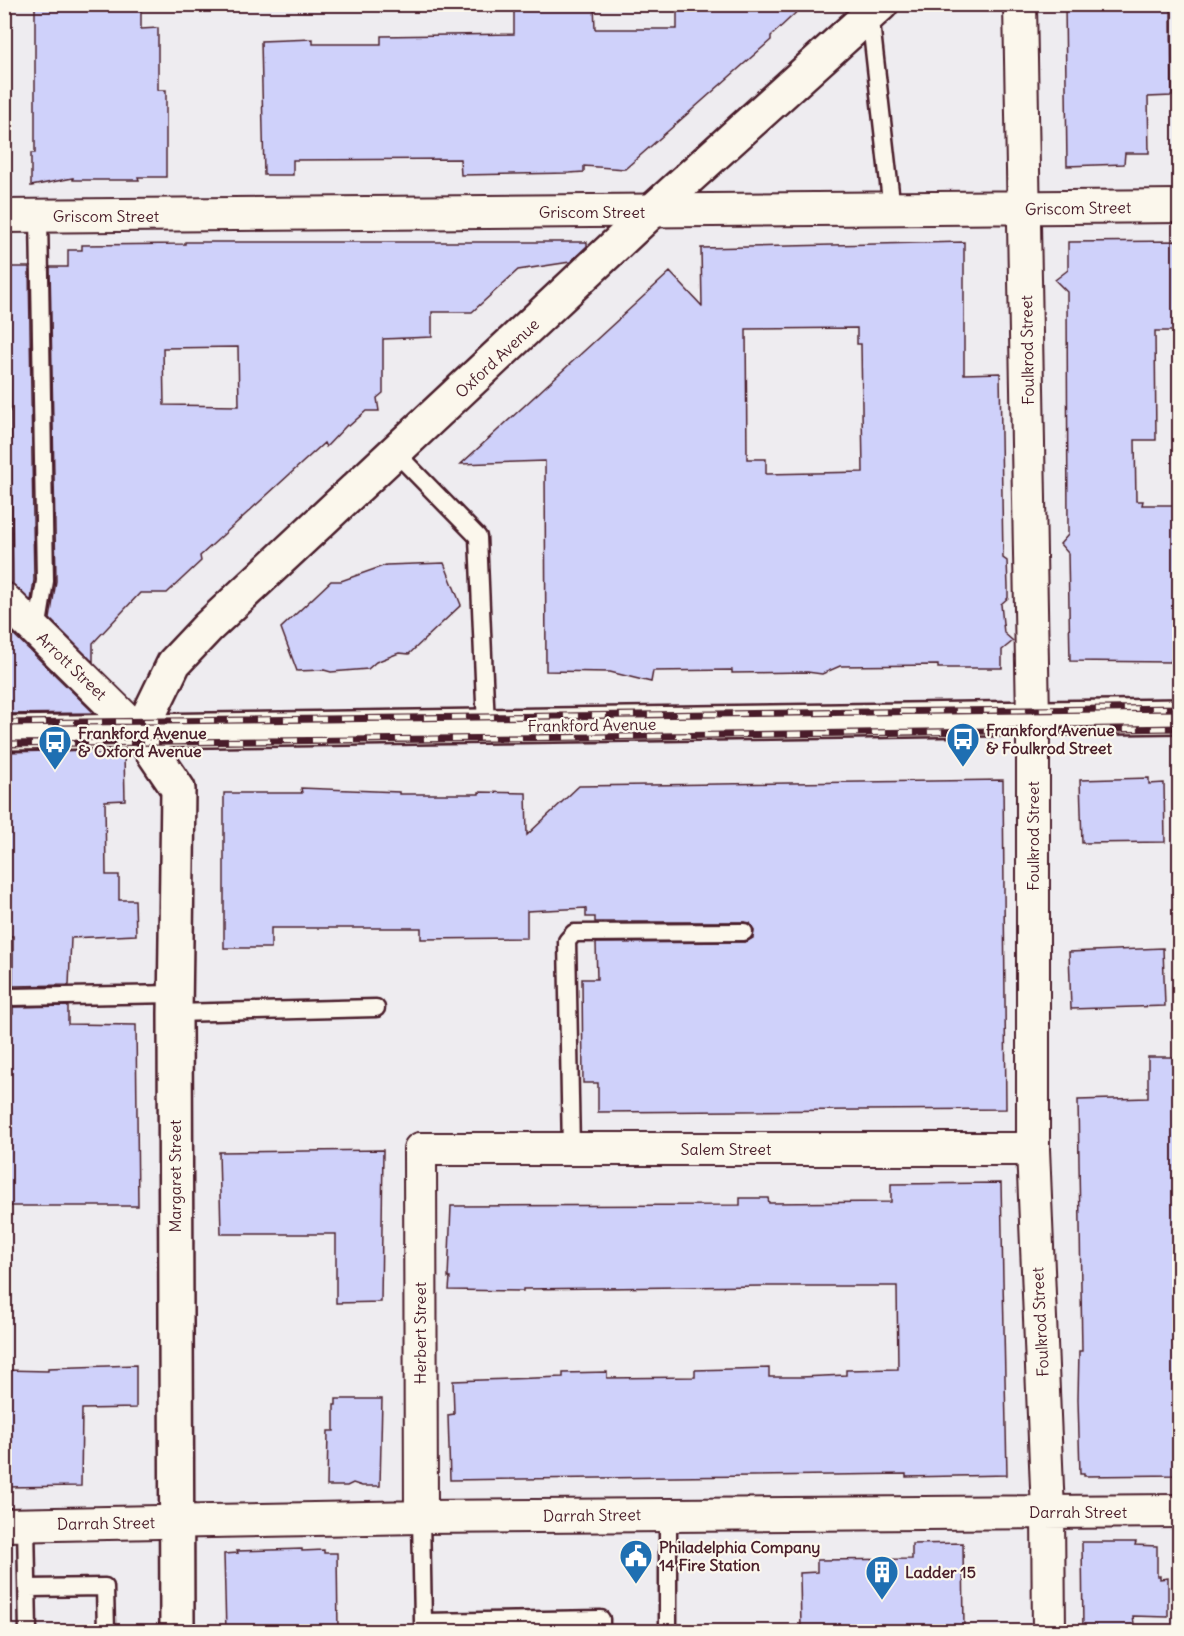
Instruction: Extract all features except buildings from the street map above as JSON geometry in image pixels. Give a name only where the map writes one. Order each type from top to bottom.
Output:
[{"type":"street","name":"Foulkrod Street","points":[[1020,4],[1033,718],[1033,1149],[1048,1512],[1049,1632]]},
{"type":"street","name":"Oxford Avenue","points":[[140,732],[174,663],[208,627],[651,212],[875,9]]},
{"type":"street","name":"Griscom Street","points":[[4,216],[1179,206]]},
{"type":"street","name":"Arrott Street","points":[[4,599],[140,732]]},
{"type":"street","name":"Frankford Avenue","points":[[4,733],[1179,716]]},
{"type":"street","name":"Margaret Street","points":[[140,732],[178,789],[175,1003],[177,1632]]},
{"type":"street","name":"Salem Street","points":[[420,1149],[1033,1149]]},
{"type":"street","name":"Herbert Street","points":[[420,1149],[421,1517]]},
{"type":"street","name":"Darrah Street","points":[[15,1524],[421,1517],[1179,1511]]},
{"type":"lane","points":[[875,9],[892,210]]},
{"type":"lane","points":[[37,631],[45,581],[39,216]]},
{"type":"lane","points":[[396,453],[478,537],[486,726]]},
{"type":"lane","points":[[571,1149],[567,941],[574,933],[744,932]]},
{"type":"lane","points":[[11,997],[376,1008]]},
{"type":"lane","points":[[668,1515],[668,1632]]},
{"type":"lane","points":[[421,1517],[423,1622],[601,1619],[601,1632]]},
{"type":"lane","points":[[15,1524],[28,1588],[28,1632]]},
{"type":"lane","points":[[28,1588],[105,1587],[106,1632]]},
{"type":"railway","points":[[4,723],[1180,708]]},
{"type":"railway","points":[[4,744],[1180,728]]},
{"type":"place","name":"Frankford Avenue & Foulkrod Street","points":[[963,768]]},
{"type":"place","name":"Frankford Avenue & Oxford Avenue","points":[[55,771]]},
{"type":"place","name":"Philadelphia Company 14 Fire Station","points":[[636,1585]]},
{"type":"place","name":"Ladder 15","points":[[882,1601]]}]
